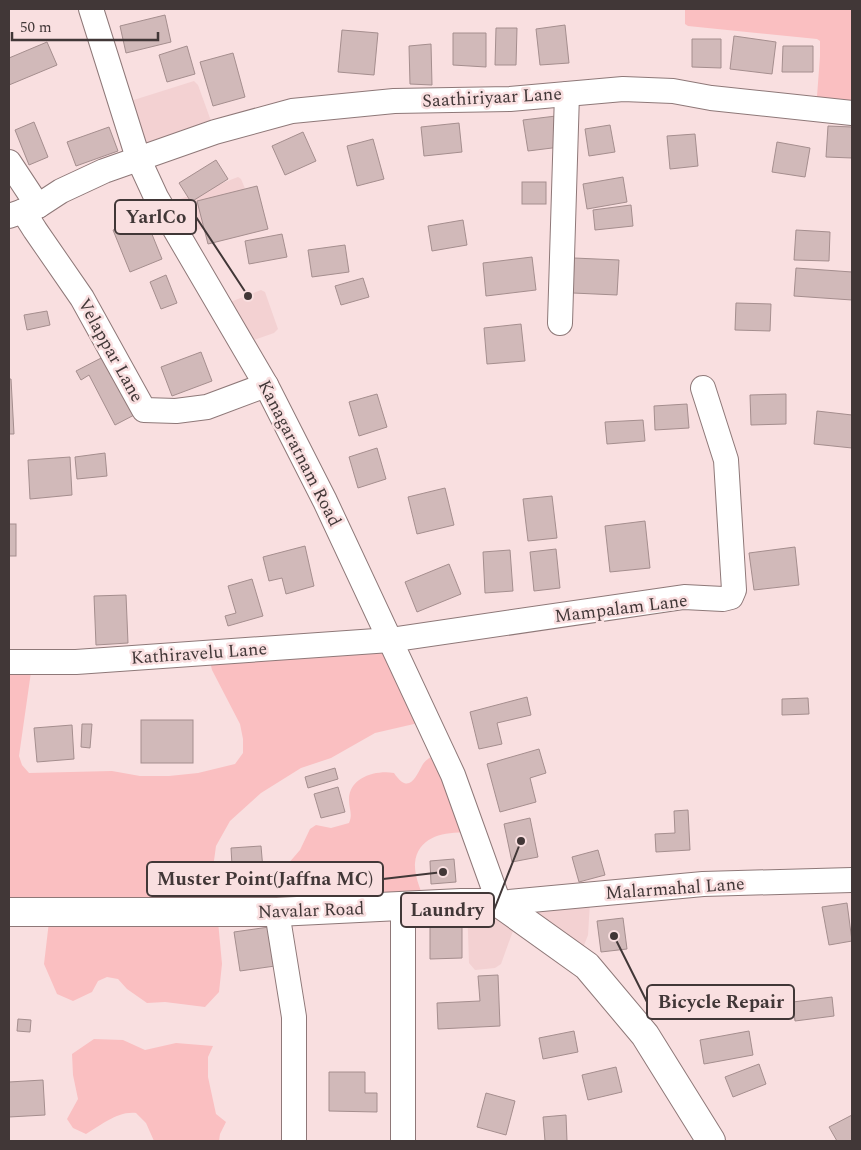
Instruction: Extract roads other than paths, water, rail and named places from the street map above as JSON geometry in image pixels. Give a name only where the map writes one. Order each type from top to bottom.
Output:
[{"type":"street","name":"Kanagaratnam Road","points":[[91,9],[138,158],[156,197],[266,385],[325,501],[453,775],[499,903]]},
{"type":"street","name":"Saathiriyaar Lane","points":[[23,211],[104,171],[138,158],[215,132],[292,111],[394,101],[510,99],[623,88],[673,91],[721,99],[852,113]]},
{"type":"street","points":[[560,323],[567,94]]},
{"type":"street","name":"Velappar Lane","points":[[9,162],[23,211],[82,298],[144,410],[176,411],[207,407],[266,385]]},
{"type":"street","name":"Mampalam Lane","points":[[390,640],[684,597],[723,599],[731,596],[734,590],[726,460],[703,388]]},
{"type":"street","name":"Kathiravelu Lane","points":[[9,662],[76,662],[390,640]]},
{"type":"street","name":"Malarmahal Lane","points":[[499,903],[703,884],[852,880]]},
{"type":"street","name":"Navalar Road","points":[[9,912],[278,912],[461,903],[499,903]]},
{"type":"street","points":[[499,903],[587,966],[645,1035],[711,1141]]},
{"type":"street","points":[[403,906],[403,1141]]},
{"type":"street","points":[[278,912],[294,1017],[294,1141]]},
{"type":"place","name":"YarlCo","points":[[248,296]]},
{"type":"place","name":"Laundry","points":[[521,841]]},
{"type":"place","name":"Muster Point(Jaffna MC)","points":[[443,872]]},
{"type":"place","name":"Bicycle Repair","points":[[614,936]]}]
